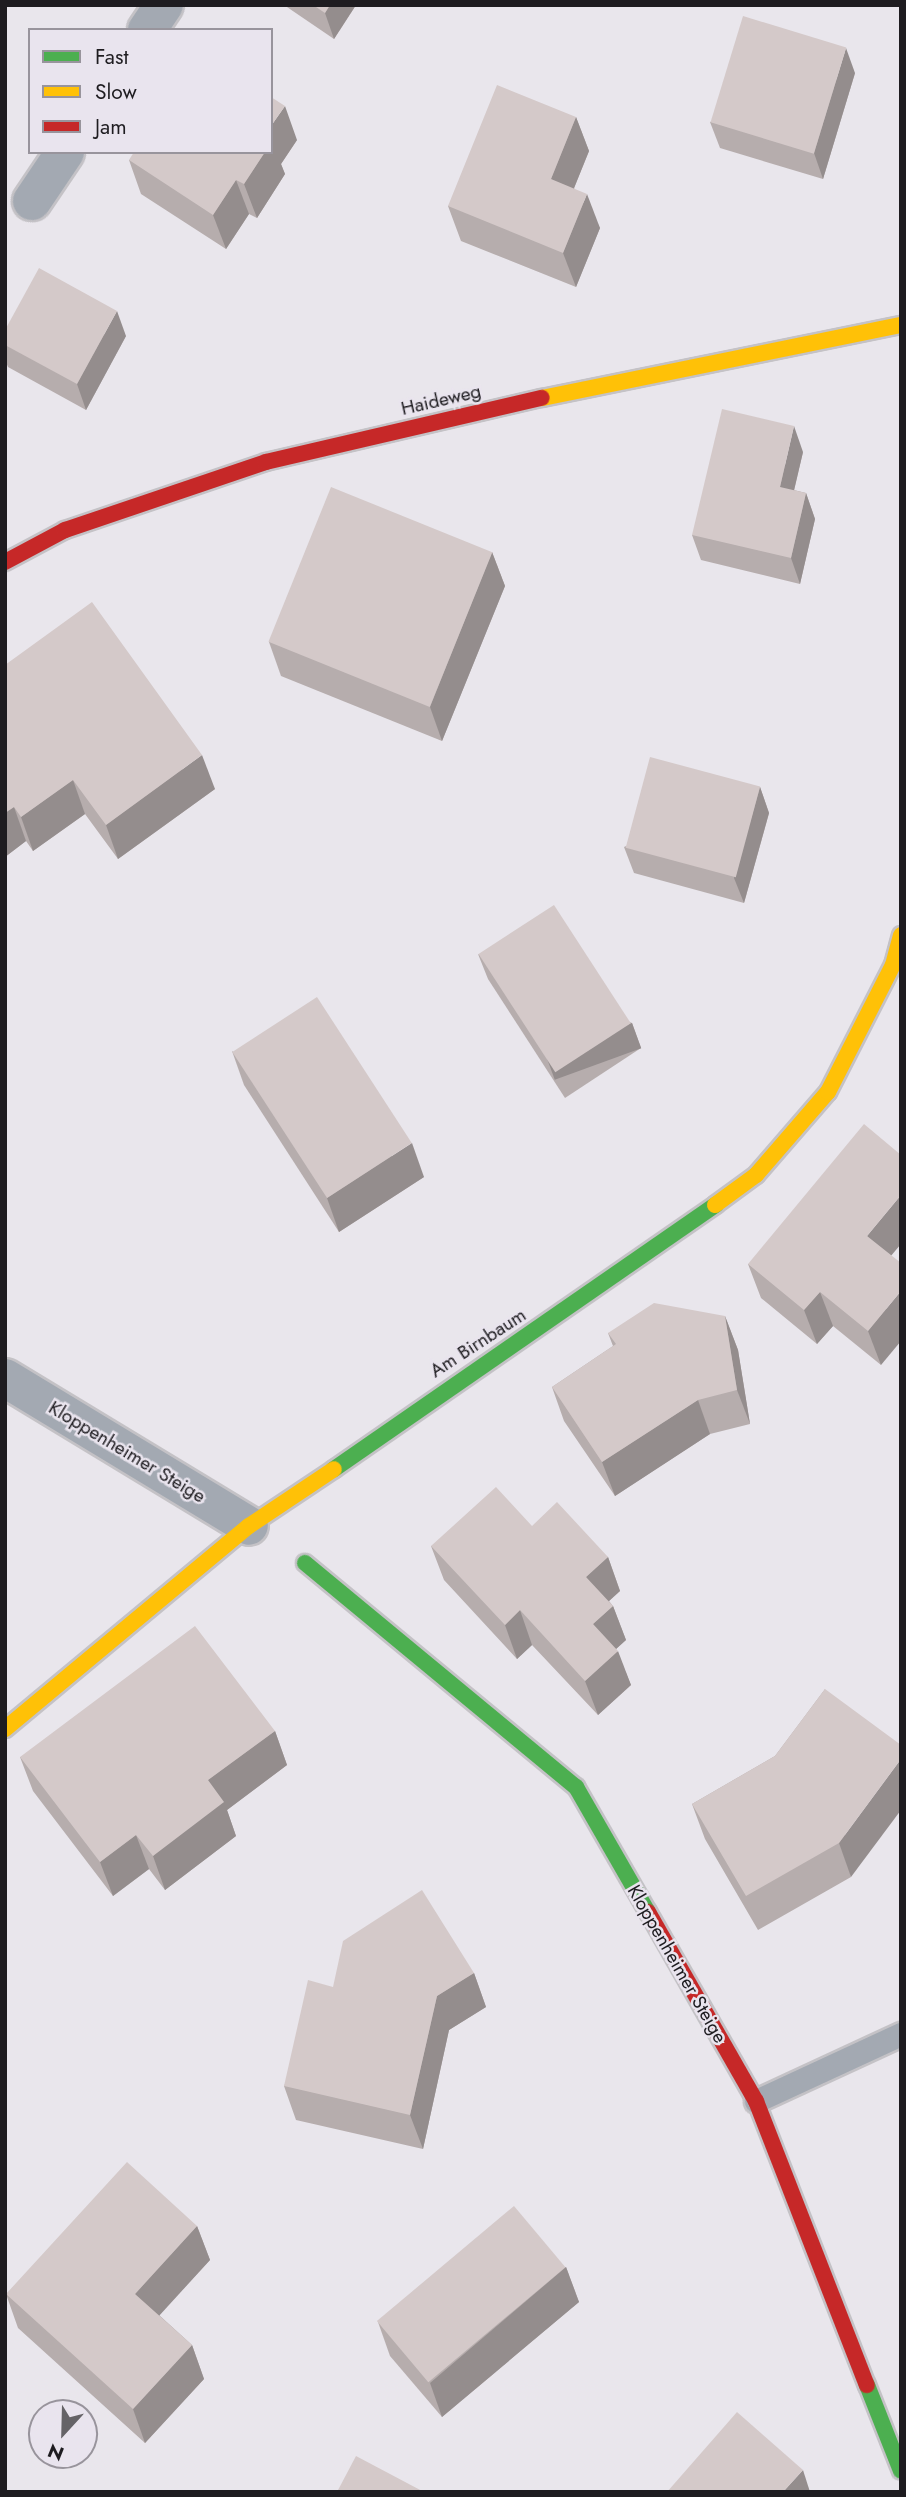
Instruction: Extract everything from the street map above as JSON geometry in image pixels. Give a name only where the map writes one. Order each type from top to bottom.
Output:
[{"type":"street","points":[[148,28],[164,5]]},
{"type":"street","points":[[32,201],[64,154]]},
{"type":"street","name":"Haideweg","points":[[5,562],[65,530],[266,462],[700,361],[901,325]]},
{"type":"street","name":"Am Birnbaum","points":[[5,1729],[249,1526],[612,1281],[756,1175],[828,1092],[893,965],[901,936]]},
{"type":"street","name":"Kloppenheimer Steige","points":[[5,1378],[249,1526]]},
{"type":"street","name":"Kloppenheimer Steige","points":[[305,1563],[576,1787],[756,2101],[901,2471]]},
{"type":"lane","points":[[756,2101],[901,2034]]},
{"type":"building","points":[[313,5],[330,5],[325,13]]},
{"type":"building","points":[[743,16],[846,48],[814,154],[711,122]]},
{"type":"building","points":[[497,85],[576,117],[551,179],[587,194],[563,253],[448,206]]},
{"type":"building","points":[[273,98],[285,106],[273,123]]},
{"type":"building","points":[[133,154],[264,154],[244,184],[236,180],[213,215],[129,160]]},
{"type":"building","points":[[39,268],[117,311],[77,384],[5,345],[5,330]]},
{"type":"building","points":[[722,409],[794,426],[780,487],[806,493],[791,558],[692,535]]},
{"type":"building","points":[[331,487],[492,552],[430,707],[268,642]]},
{"type":"building","points":[[92,602],[202,755],[106,825],[73,780],[21,817],[14,807],[5,813],[5,665]]},
{"type":"building","points":[[650,757],[760,787],[736,877],[626,848]]},
{"type":"building","points":[[554,905],[631,1023],[555,1072],[479,954]]},
{"type":"building","points":[[317,997],[412,1143],[327,1198],[232,1052]]},
{"type":"building","points":[[864,1124],[901,1155],[901,1195],[867,1236],[901,1263],[901,1291],[868,1331],[820,1292],[804,1310],[748,1264]]},
{"type":"building","points":[[654,1303],[725,1316],[737,1390],[698,1400],[602,1462],[552,1387],[616,1344],[608,1333]]},
{"type":"building","points":[[496,1487],[532,1526],[557,1502],[608,1557],[586,1577],[613,1606],[593,1624],[618,1651],[585,1681],[520,1610],[505,1625],[431,1546]]},
{"type":"building","points":[[195,1626],[275,1731],[208,1780],[224,1802],[153,1856],[136,1835],[100,1862],[20,1757]]},
{"type":"building","points":[[825,1689],[901,1745],[901,1759],[839,1843],[746,1896],[692,1804],[775,1756]]},
{"type":"building","points":[[422,1890],[474,1973],[437,1996],[410,2115],[284,2086],[308,1980],[333,1987],[343,1941]]},
{"type":"building","points":[[127,2162],[197,2226],[135,2294],[192,2345],[133,2409],[6,2294]]},
{"type":"building","points":[[514,2206],[565,2267],[428,2382],[377,2321]]},
{"type":"building","points":[[737,2412],[803,2470],[783,2492],[667,2492]]},
{"type":"building","points":[[356,2456],[424,2492],[337,2492]]},
{"type":"traffic: fast","points":[[334,1469],[715,1205]]},
{"type":"traffic: fast","points":[[305,1563],[576,1787],[648,1912]]},
{"type":"traffic: fast","points":[[867,2385],[901,2471]]},
{"type":"traffic: slow","points":[[542,398],[901,325]]},
{"type":"traffic: slow","points":[[715,1205],[756,1175],[828,1092],[893,965],[901,935]]},
{"type":"traffic: slow","points":[[5,1729],[249,1526],[334,1469]]},
{"type":"traffic: jam","points":[[5,562],[65,530],[266,462],[542,398]]},
{"type":"traffic: jam","points":[[648,1912],[756,2101],[867,2385]]}]
